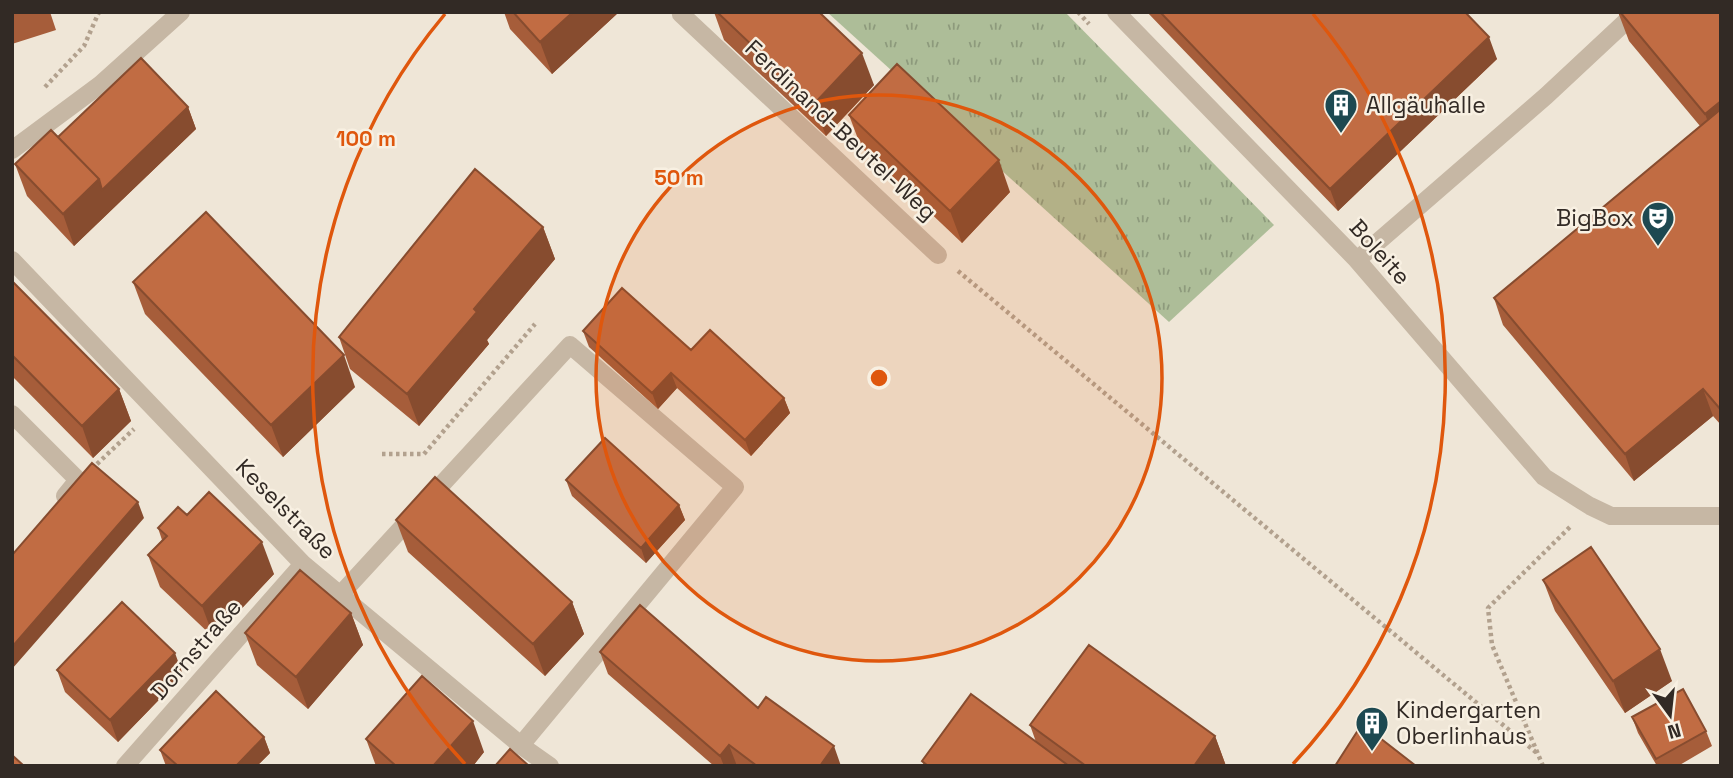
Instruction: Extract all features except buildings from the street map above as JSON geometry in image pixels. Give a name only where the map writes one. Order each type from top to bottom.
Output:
[{"type":"street","points":[[12,150],[101,84],[181,12]]},
{"type":"street","name":"Ferdinand-Beutel-Weg","points":[[682,12],[681,14],[938,255]]},
{"type":"street","name":"Boleite","points":[[1116,12],[1357,260],[1544,477],[1611,516],[1721,516]]},
{"type":"street","points":[[1357,260],[1546,96],[1636,12]]},
{"type":"street","name":"Keselstraße","points":[[12,260],[303,564],[520,749],[550,766]]},
{"type":"street","points":[[340,595],[570,345],[735,487],[520,749]]},
{"type":"street","points":[[12,414],[78,480],[54,509]]},
{"type":"street","name":"Dornstraße","points":[[125,766],[303,564]]},
{"type":"path","points":[[39,93],[84,47],[99,12]]},
{"type":"path","points":[[938,255],[1538,754]]},
{"type":"path","points":[[382,454],[424,454],[535,324]]},
{"type":"path","points":[[78,480],[154,411]]},
{"type":"path","points":[[1543,766],[1492,645],[1488,608],[1590,506]]},
{"type":"green space","points":[[827,12],[1065,12],[1274,225],[1169,322]]},
{"type":"place","name":"Allgäuhalle","points":[[1341,135]]},
{"type":"place","name":"BigBox","points":[[1658,248]]},
{"type":"place","name":"Kindergarten Oberlinhaus","points":[[1372,753]]}]
